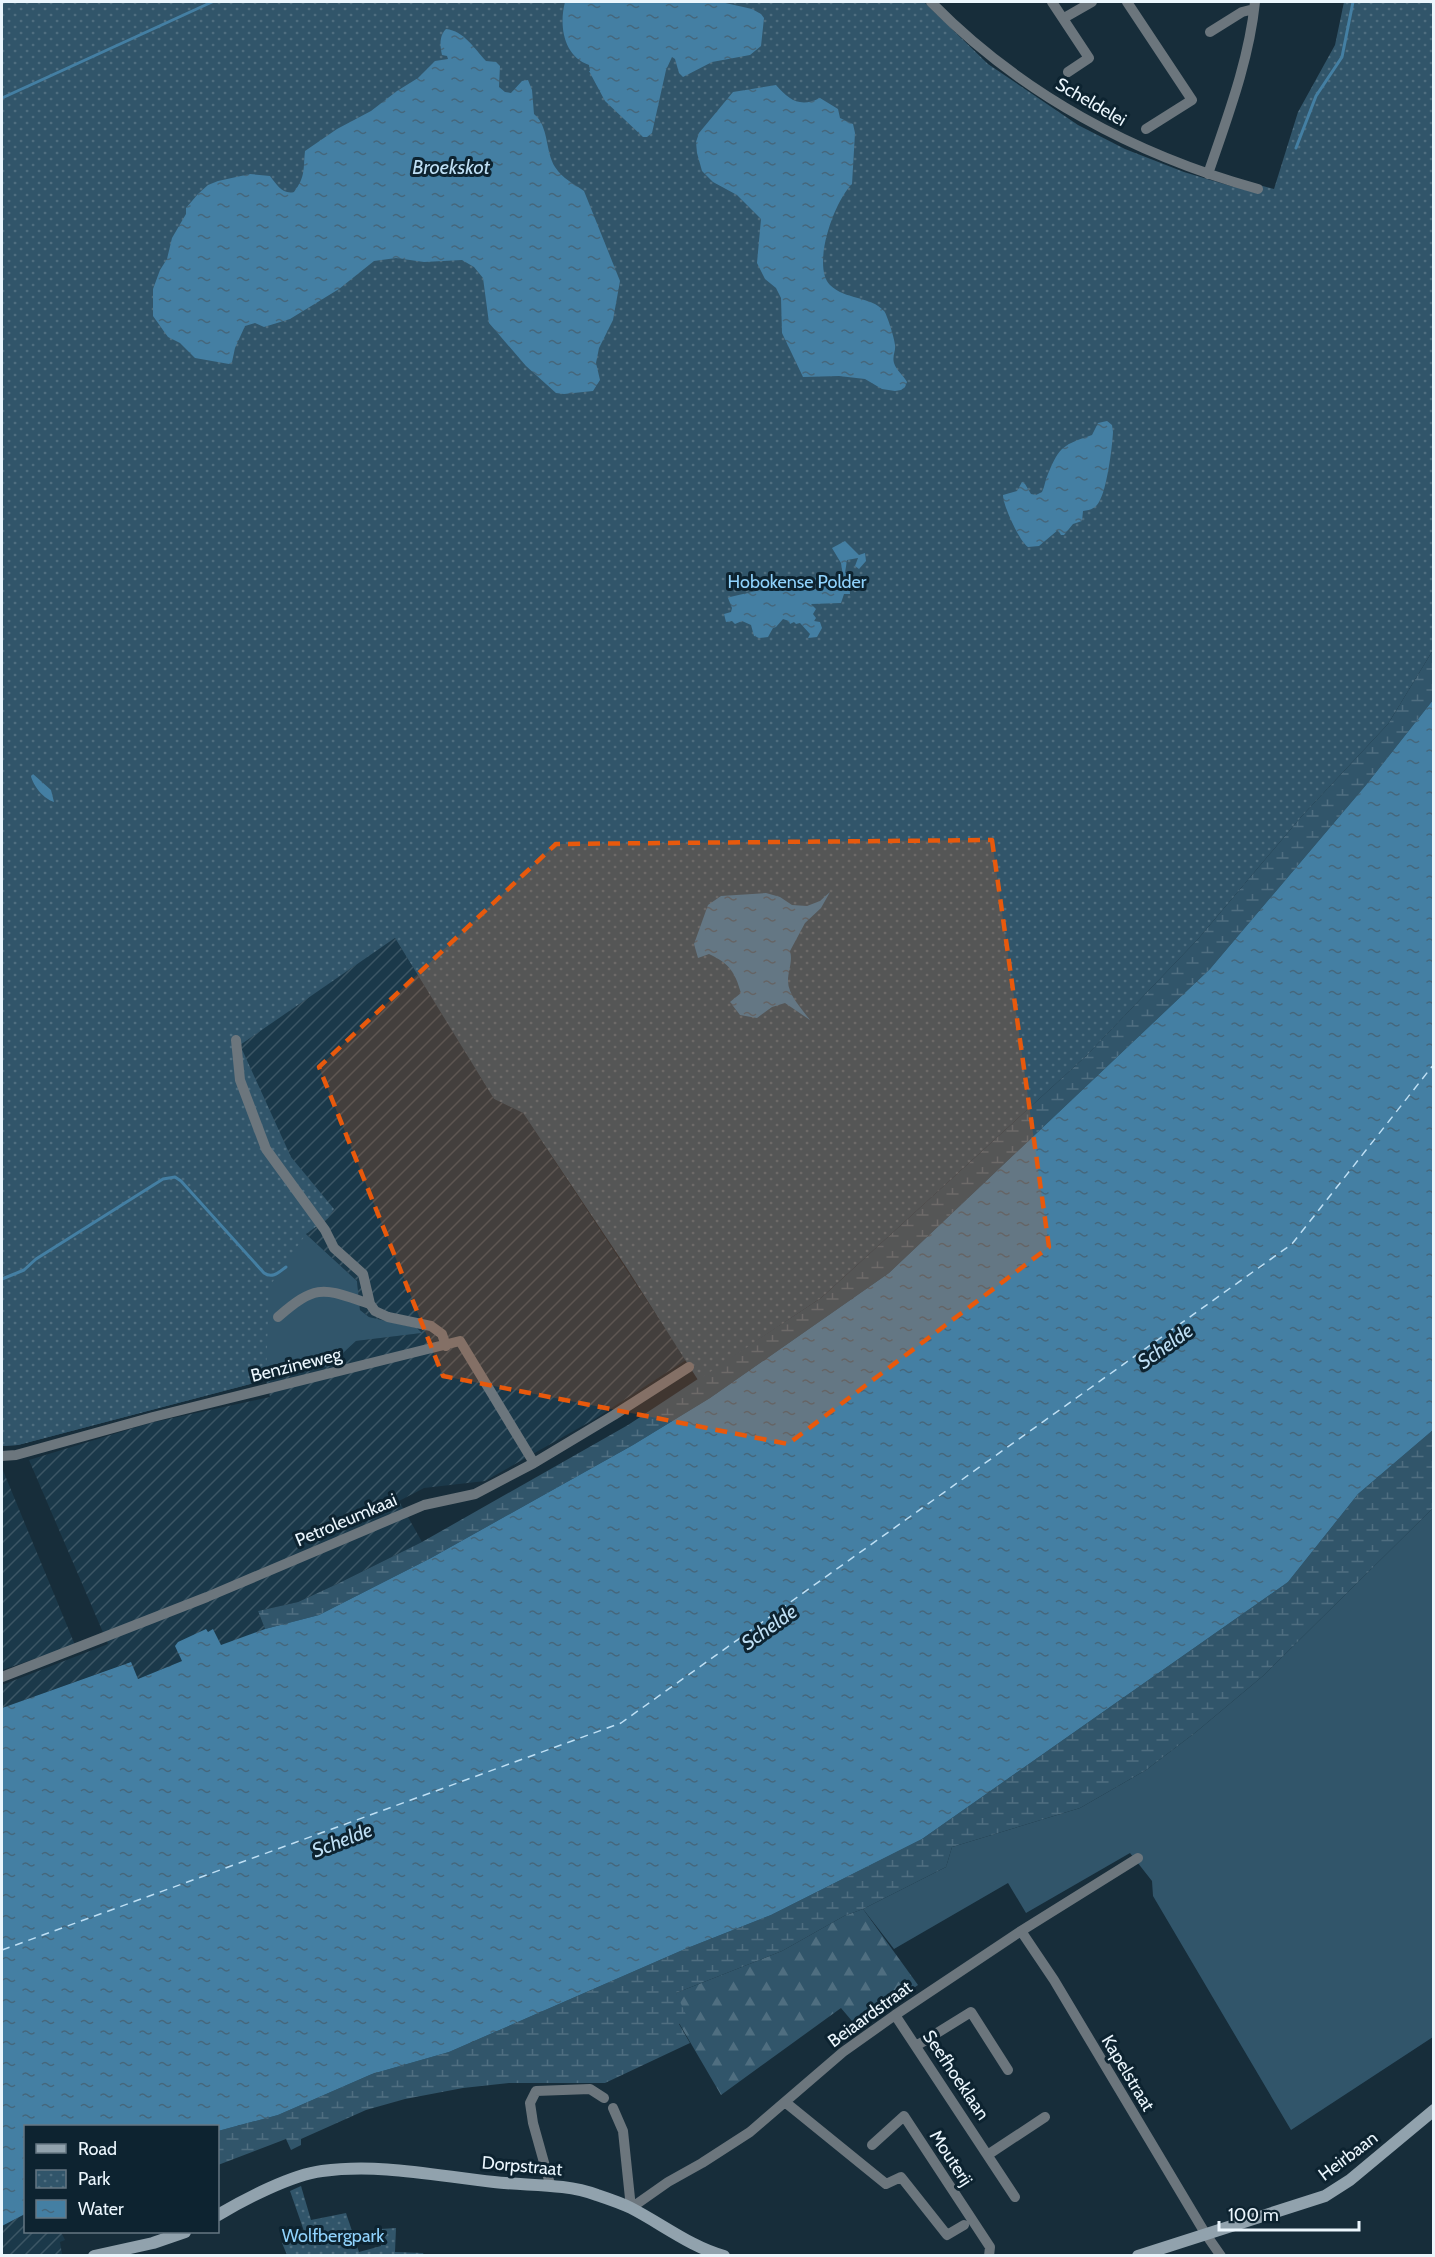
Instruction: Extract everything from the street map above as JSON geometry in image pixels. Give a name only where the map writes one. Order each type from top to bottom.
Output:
[{"type":"street","name":"Scheldelei","points":[[931,2],[973,42],[1060,105],[1116,137],[1208,174],[1258,189]]},
{"type":"street","points":[[1052,2],[1089,58],[1068,72]]},
{"type":"street","points":[[1064,18],[1092,2]]},
{"type":"street","points":[[1127,2],[1192,100],[1146,129]]},
{"type":"street","points":[[1208,174],[1239,82],[1254,5]]},
{"type":"street","points":[[1210,32],[1254,5]]},
{"type":"street","points":[[236,1040],[240,1080],[266,1149],[324,1230],[332,1245],[363,1274],[370,1304],[381,1315],[437,1329],[442,1334],[446,1346],[460,1341],[534,1463]]},
{"type":"street","points":[[278,1317],[299,1299],[318,1292],[336,1292],[370,1304]]},
{"type":"street","name":"Benzineweg","points":[[2,1456],[16,1455],[143,1420],[446,1346]]},
{"type":"street","name":"Petroleumkaai","points":[[2,1677],[207,1597],[424,1505],[475,1494],[534,1463],[689,1367]]},
{"type":"street","name":"Beiaardstraat","points":[[631,2208],[668,2182],[750,2132],[843,2052],[895,2014],[1138,1858]]},
{"type":"street","name":"Kapelstraat","points":[[1021,1931],[1054,1980],[1221,2256]]},
{"type":"street","points":[[916,2046],[971,2012],[1008,2070]]},
{"type":"street","name":"Seefhoeklaan","points":[[895,2014],[989,2154],[1015,2197]]},
{"type":"street","points":[[550,2184],[533,2123],[530,2103],[536,2091],[590,2089],[604,2098]]},
{"type":"street","points":[[785,2102],[886,2184],[902,2177],[947,2235],[964,2224]]},
{"type":"street","points":[[613,2108],[623,2131],[631,2208]]},
{"type":"street","name":"Heirbaan","points":[[1205,2233],[1325,2196],[1350,2180],[1434,2110]]},
{"type":"street","name":"Mouterij","points":[[872,2145],[904,2116],[990,2247],[989,2256]]},
{"type":"street","points":[[989,2154],[1045,2117]]},
{"type":"street","name":"Dorpstraat","points":[[219,2214],[262,2192],[321,2171],[380,2169],[419,2171],[519,2185],[550,2184],[594,2194],[631,2208],[676,2235],[724,2256]]},
{"type":"street","points":[[94,2256],[136,2251],[182,2233]]},
{"type":"street","points":[[1138,2256],[1205,2233]]},
{"type":"highlighted area","points":[[992,840],[1049,1247],[788,1444],[443,1376],[319,1067],[556,844]]},
{"type":"shaded area","points":[[395,938],[494,1099],[523,1113],[686,1360],[593,1420],[485,1481],[424,1488],[399,1501],[422,1542],[298,1602],[258,1611],[265,1629],[221,1646],[214,1630],[182,1661],[138,1679],[130,1662],[2,1708],[2,1685],[108,1644],[29,1460],[150,1423],[270,1397],[266,1380],[329,1366],[356,1341],[421,1333],[417,1328],[369,1317],[360,1310],[357,1281],[306,1234],[240,1044]]},
{"type":"shaded area","points":[[2,1468],[75,1645],[2,1670]]},
{"type":"shaded area","points":[[24,2215],[24,2233],[62,2233],[65,2240],[60,2242],[62,2254],[59,2256],[2,2255],[2,2226]]},
{"type":"green space","name":"Hobokense Polder","points":[[2,2],[924,2],[988,64],[1078,125],[1125,149],[1184,172],[1234,187],[1237,179],[1274,189],[1298,112],[1335,45],[1344,2],[1433,2],[1433,650],[1388,724],[1301,817],[1198,939],[1085,1057],[821,1298],[698,1380],[523,1113],[494,1099],[395,938],[240,1045],[291,1157],[334,1209],[328,1218],[306,1234],[269,1287],[266,1380],[18,1445],[2,1446]]},
{"type":"green space","points":[[1433,650],[1433,700],[1366,785],[1210,969],[889,1273],[710,1398],[633,1445],[431,1558],[319,1615],[265,1629],[258,1611],[298,1602],[422,1542],[628,1425],[821,1298],[1085,1057],[1198,939],[1301,817],[1388,724]]},
{"type":"green space","points":[[297,1220],[306,1234],[357,1281],[360,1310],[369,1317],[417,1328],[422,1333],[356,1341],[329,1366],[266,1380],[18,1445],[2,1446],[2,1352],[251,1250]]},
{"type":"green space","points":[[1433,1430],[1433,1508],[1264,1675],[1196,1732],[1146,1770],[1080,1808],[952,1847],[946,1867],[863,1909],[844,1916],[782,1951],[676,1993],[688,2019],[679,2024],[690,2043],[605,2083],[509,2083],[463,2088],[405,2099],[366,2110],[301,2139],[301,2145],[291,2150],[286,2139],[219,2165],[219,2131],[278,2115],[372,2074],[449,2052],[685,1949],[771,1915],[922,1839],[1288,1582],[1358,1494]]},
{"type":"green space","points":[[1433,1508],[1433,2037],[1291,2130],[1153,1896],[1152,1881],[1130,1853],[1026,1913],[1008,1883],[894,1949],[863,1909],[946,1867],[952,1847],[1080,1808],[1146,1770],[1264,1675]]},
{"type":"green space","points":[[863,1909],[918,1985],[857,2027],[841,2008],[721,2095],[679,2023],[676,1993],[782,1951],[844,1916]]},
{"type":"green space","name":"Wolfbergpark","points":[[301,2186],[311,2220],[346,2213],[359,2252],[381,2246],[380,2229],[396,2228],[395,2252],[423,2253],[424,2255],[287,2255],[282,2243],[305,2234],[290,2191]]},
{"type":"water","points":[[565,2],[721,2],[752,9],[761,14],[764,18],[761,46],[750,55],[712,62],[683,77],[672,57],[666,70],[652,133],[643,137],[605,101],[589,71],[589,65],[573,55],[568,47],[563,30]]},
{"type":"water","name":"Broekskot","points":[[446,29],[463,37],[486,61],[496,62],[500,66],[499,87],[505,92],[511,93],[522,81],[528,80],[532,90],[534,114],[545,132],[555,167],[565,178],[584,191],[620,281],[613,320],[599,348],[596,363],[600,380],[593,391],[556,393],[526,366],[489,323],[483,278],[474,267],[462,260],[424,262],[396,258],[374,261],[339,289],[290,319],[264,327],[255,323],[245,326],[235,348],[232,362],[229,364],[195,358],[180,343],[168,337],[153,316],[153,289],[167,259],[172,238],[186,214],[186,208],[198,194],[208,185],[218,181],[250,174],[270,176],[286,192],[294,192],[302,177],[305,151],[337,129],[371,111],[418,78],[435,61],[448,59],[447,56],[442,55],[441,45],[441,38]]},
{"type":"water","points":[[776,85],[795,101],[807,102],[820,98],[838,109],[840,118],[853,124],[855,133],[852,184],[839,204],[828,233],[824,248],[825,276],[836,290],[879,306],[884,311],[895,342],[894,363],[907,382],[901,390],[882,389],[865,379],[839,376],[803,377],[782,333],[781,298],[776,288],[765,279],[757,263],[761,219],[737,195],[713,182],[702,171],[696,142],[699,133],[733,92]]},
{"type":"water","points":[[1107,421],[1112,425],[1113,432],[1107,479],[1099,502],[1092,509],[1083,511],[1082,521],[1073,524],[1064,535],[1061,535],[1058,530],[1039,546],[1028,547],[1020,538],[1012,522],[1003,495],[1017,491],[1022,482],[1031,494],[1036,495],[1042,492],[1052,464],[1064,447],[1092,435],[1098,423]]},
{"type":"water","points":[[845,541],[859,555],[865,553],[866,561],[859,569],[855,566],[858,558],[847,560],[845,573],[854,575],[849,581],[850,594],[844,594],[841,603],[811,604],[816,609],[813,614],[816,618],[814,621],[820,622],[822,628],[817,637],[808,638],[810,634],[800,623],[790,624],[789,621],[783,619],[773,628],[768,637],[759,638],[754,636],[751,625],[742,621],[735,624],[732,621],[726,622],[724,614],[731,612],[732,608],[728,598],[730,597],[756,591],[817,589],[815,578],[817,577],[827,589],[843,585],[840,582],[834,586],[832,583],[843,576],[841,563],[832,548]]},
{"type":"water","name":"Schelde","points":[[1433,700],[1433,1430],[1358,1494],[1288,1582],[922,1839],[771,1915],[685,1949],[449,2052],[372,2074],[278,2115],[219,2131],[219,2125],[24,2125],[24,2215],[2,2226],[2,1708],[131,1662],[138,1679],[182,1661],[175,1646],[178,1642],[206,1629],[208,1632],[213,1629],[221,1645],[265,1629],[319,1615],[431,1558],[633,1445],[710,1398],[889,1273],[1210,969],[1366,785]]},
{"type":"water","points":[[33,774],[51,790],[54,802],[46,798],[37,788],[32,780]]},
{"type":"water","points":[[830,892],[821,908],[805,923],[790,951],[788,977],[790,991],[810,1020],[785,1003],[772,1007],[757,1018],[740,1015],[730,1002],[741,993],[730,969],[722,961],[709,954],[698,958],[694,944],[708,905],[721,896],[766,893],[780,897],[792,905],[807,906],[820,901]]},
{"type":"waterway","points":[[2,98],[212,2]]},
{"type":"waterway","points":[[1296,148],[1316,96],[1342,57],[1353,2]]},
{"type":"waterway","points":[[2,1279],[24,1270],[36,1259],[163,1179],[175,1177],[264,1273],[273,1275],[286,1267]]},
{"type":"ferry route","points":[[2,1950],[621,1723],[1292,1244],[1434,1064]]}]
